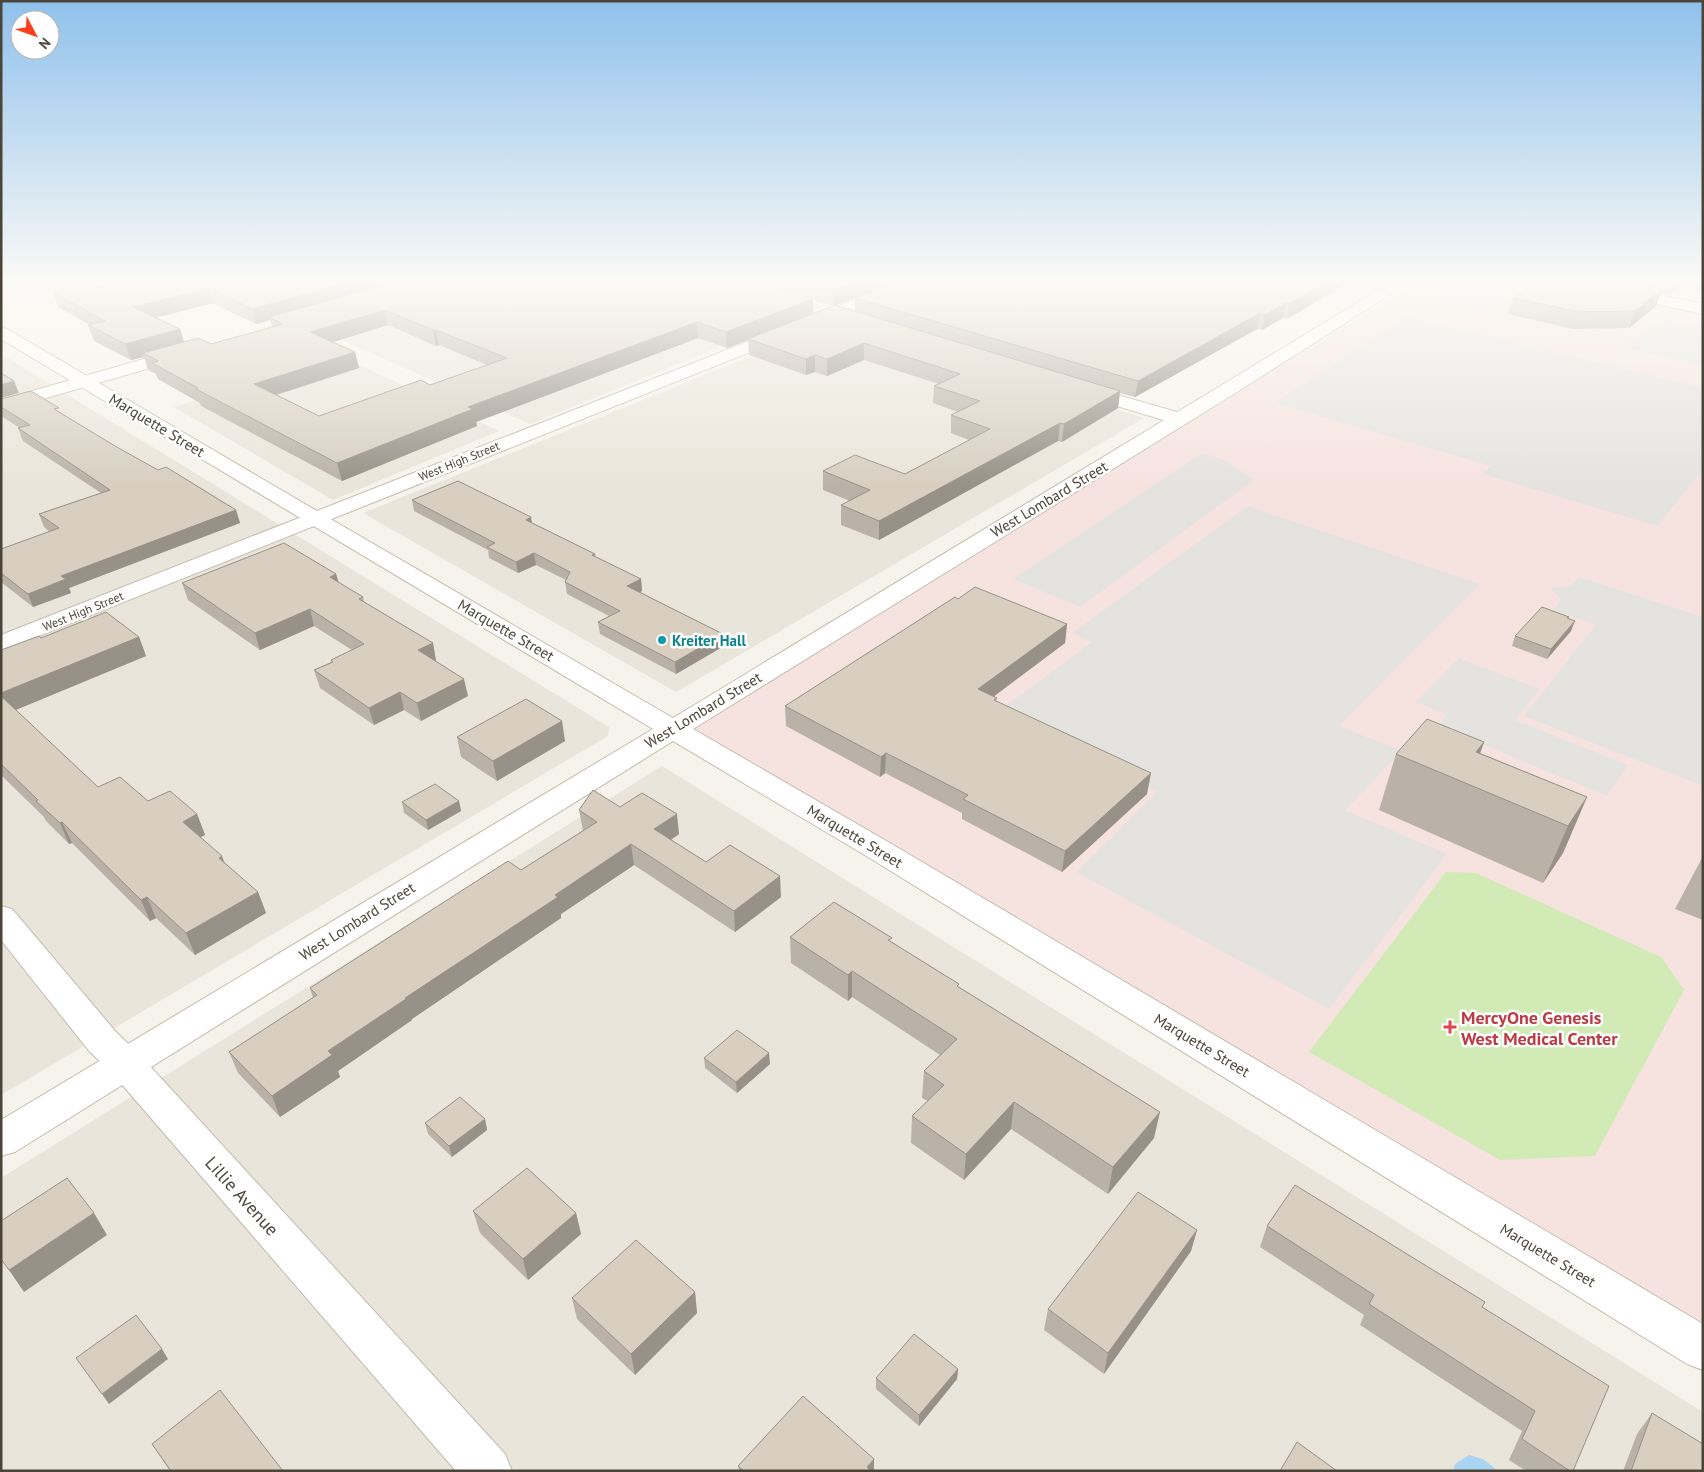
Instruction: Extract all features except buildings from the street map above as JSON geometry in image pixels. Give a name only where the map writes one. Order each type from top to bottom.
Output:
[{"type":"street","name":"Marquette Street","points":[[29,349],[314,519],[674,728],[892,858],[1703,1349]]},
{"type":"street","points":[[1,406],[196,349]]},
{"type":"street","name":"West High Street","points":[[1,644],[744,349]]},
{"type":"street","name":"West Lombard Street","points":[[1,1140],[1293,349]]},
{"type":"street","points":[[1068,385],[1180,419]]},
{"type":"street","name":"Lillie Avenue","points":[[1,917],[103,1042],[125,1063],[488,1471]]},
{"type":"shaded area","points":[[361,349],[716,349],[530,424]]},
{"type":"shaded area","points":[[769,349],[925,349],[1144,418],[676,692],[363,513]]},
{"type":"shaded area","name":"MercyOne Genesis West Medical Center","points":[[1310,349],[1703,349],[1703,1325],[691,730]]},
{"type":"shaded area","points":[[1358,349],[1539,349],[1703,388],[1703,470],[1657,526],[1483,474],[1491,466],[1275,403]]},
{"type":"shaded area","points":[[1629,349],[1703,349],[1703,366]]},
{"type":"shaded area","points":[[1,354],[609,727],[608,736],[1,1095]]},
{"type":"shaded area","points":[[339,355],[499,431],[333,500],[174,407]]},
{"type":"shaded area","points":[[1202,453],[1224,460],[1254,480],[1080,607],[1013,579]]},
{"type":"shaded area","points":[[1248,506],[1480,584],[1339,726],[1402,751],[1345,810],[1447,854],[1329,1009],[1076,872],[1157,792],[1008,721],[1004,707],[1092,642],[1072,633]]},
{"type":"shaded area","points":[[1579,577],[1703,617],[1703,786],[1524,716],[1596,625],[1553,610],[1561,599],[1550,588],[1570,586]]},
{"type":"shaded area","points":[[1459,658],[1540,689],[1515,720],[1628,765],[1607,796],[1438,726],[1447,715],[1416,702]]},
{"type":"shaded area","points":[[662,766],[1703,1412],[1703,1471],[1,1471],[1,1178]]},
{"type":"green space","points":[[1446,872],[1476,873],[1661,957],[1684,990],[1595,1156],[1500,1160],[1309,1052]]},
{"type":"water","points":[[1469,1455],[1483,1459],[1498,1471],[1453,1471],[1455,1464]]},
{"type":"place","name":"Kreiter Hall","points":[[662,640]]},
{"type":"place","name":"MercyOne Genesis West Medical Center","points":[[1450,1027]]}]
